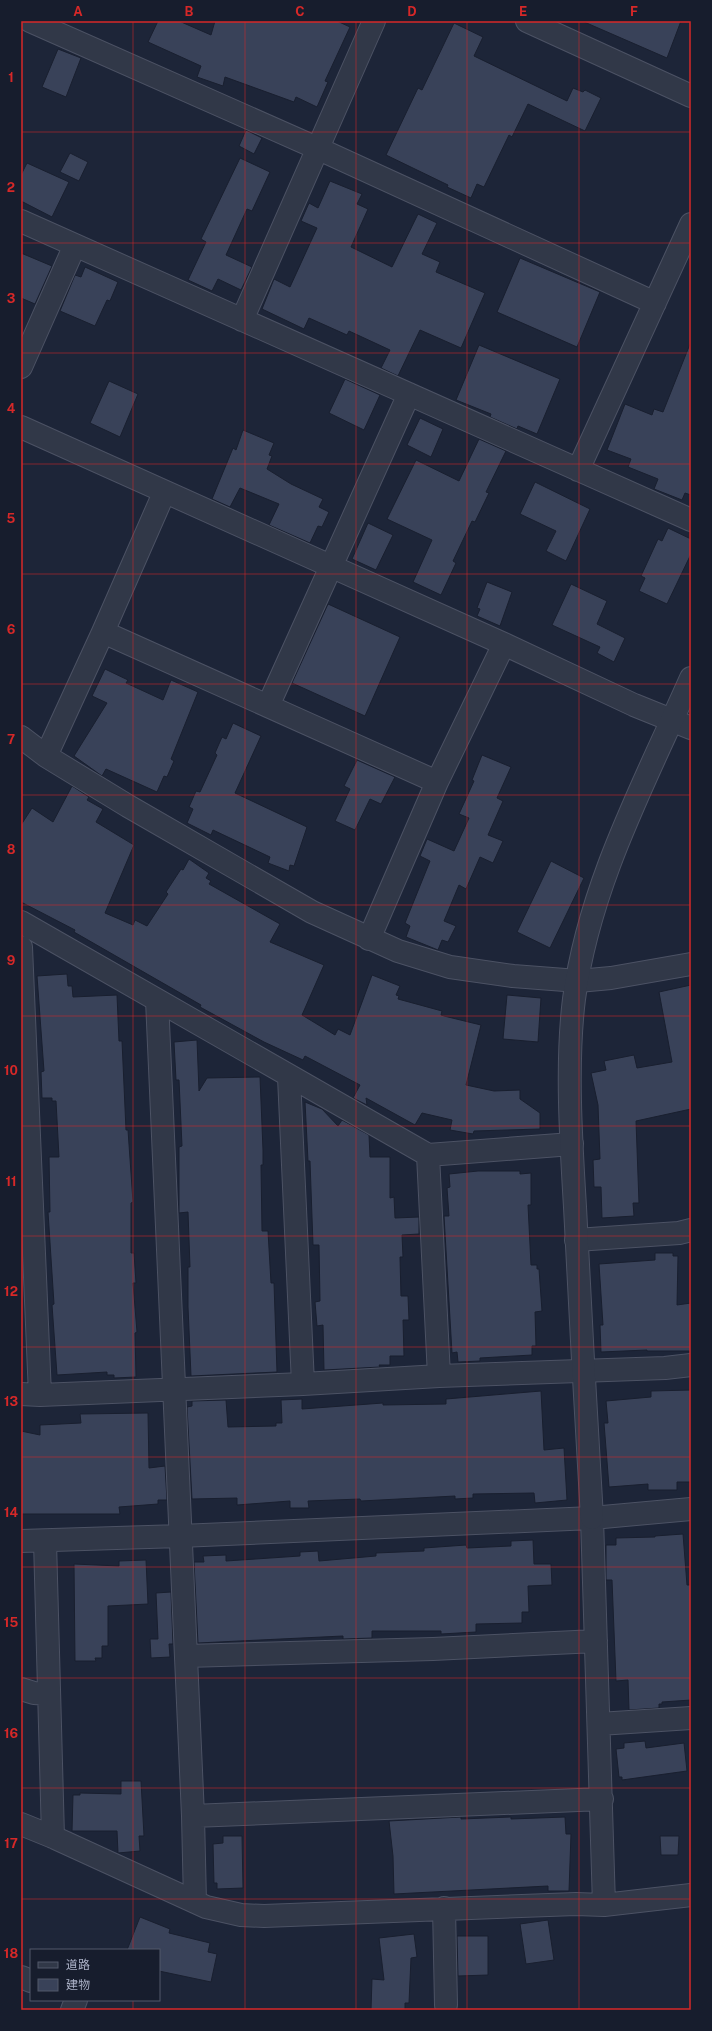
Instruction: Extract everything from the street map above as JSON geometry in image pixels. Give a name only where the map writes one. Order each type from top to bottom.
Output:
[{"type":"street","points":[[30,21],[319,149],[655,304]]},
{"type":"street","points":[[242,320],[319,149],[374,21]]},
{"type":"street","points":[[528,21],[564,28],[691,96]]},
{"type":"street","points":[[21,221],[691,520]]},
{"type":"street","points":[[578,470],[691,224]]},
{"type":"street","points":[[21,367],[75,245]]},
{"type":"street","points":[[268,706],[409,394]]},
{"type":"street","points":[[21,427],[164,493],[504,644],[634,705],[682,724]]},
{"type":"street","points":[[46,756],[103,632],[164,493]]},
{"type":"street","points":[[103,632],[437,782]]},
{"type":"street","points":[[370,939],[437,782],[504,644]]},
{"type":"street","points":[[604,1905],[602,1799],[592,1518],[572,1144],[572,1028],[578,981],[588,929],[607,868],[682,724],[691,678]]},
{"type":"street","points":[[21,737],[46,756],[312,912],[398,951],[450,967],[513,976],[578,981],[611,978],[691,964]]},
{"type":"street","points":[[21,922],[289,1077],[428,1155],[572,1144]]},
{"type":"street","points":[[21,947],[31,1395],[303,1384],[439,1376],[584,1371],[691,1365]]},
{"type":"street","points":[[157,1000],[193,1816],[195,1902]]},
{"type":"street","points":[[289,1077],[303,1384]]},
{"type":"street","points":[[428,1155],[439,1376]]},
{"type":"street","points":[[576,1240],[679,1233],[691,1230]]},
{"type":"street","points":[[21,1541],[180,1536],[592,1518],[691,1509]]},
{"type":"street","points":[[45,1541],[53,1837]]},
{"type":"street","points":[[186,1656],[433,1649],[596,1642]]},
{"type":"street","points":[[21,1689],[34,1693],[49,1694]]},
{"type":"street","points":[[599,1724],[691,1718]]},
{"type":"street","points":[[193,1816],[602,1799]]},
{"type":"street","points":[[21,1824],[53,1837],[195,1902],[222,1911],[264,1916],[444,1908],[576,1904],[604,1905],[691,1895]]},
{"type":"street","points":[[444,1908],[446,2005]]},
{"type":"building","points":[[158,21],[179,21],[211,35],[215,21],[337,21],[350,27],[325,81],[328,82],[317,107],[296,97],[294,102],[225,77],[223,86],[197,77],[201,66],[148,42]]},
{"type":"building","points":[[582,21],[681,21],[667,58]]},
{"type":"building","points":[[454,23],[483,37],[474,56],[567,101],[573,88],[583,92],[585,90],[601,98],[585,131],[528,104],[512,137],[509,135],[484,187],[477,184],[471,198],[447,187],[448,185],[386,155],[418,88],[422,90]]},
{"type":"building","points":[[58,49],[81,58],[66,97],[42,87]]},
{"type":"building","points":[[246,130],[262,138],[254,154],[239,146]]},
{"type":"building","points":[[70,153],[88,162],[79,181],[60,172]]},
{"type":"building","points":[[240,158],[270,172],[252,211],[247,209],[226,255],[252,267],[241,290],[218,279],[212,291],[188,280],[206,242],[201,239]]},
{"type":"building","points":[[27,163],[69,182],[52,217],[21,201],[21,175]]},
{"type":"building","points":[[330,181],[362,194],[357,204],[368,209],[351,247],[392,267],[418,214],[437,223],[422,254],[440,262],[436,272],[485,293],[461,348],[420,330],[398,376],[381,368],[390,350],[349,331],[347,335],[309,318],[304,329],[262,309],[274,279],[290,287],[317,228],[301,221],[309,203],[318,208]]},
{"type":"building","points":[[21,253],[52,266],[35,304],[21,298]]},
{"type":"building","points":[[520,258],[600,292],[577,347],[497,312]]},
{"type":"building","points":[[85,267],[118,282],[110,301],[107,300],[95,326],[60,311],[75,275],[81,277]]},
{"type":"building","points":[[690,344],[691,495],[685,493],[682,500],[654,489],[658,479],[628,467],[631,459],[607,450],[625,404],[652,415],[654,409],[663,412]]},
{"type":"building","points":[[479,345],[560,379],[537,434],[518,426],[517,429],[490,417],[491,414],[456,400]]},
{"type":"building","points":[[345,379],[380,395],[364,430],[329,413]]},
{"type":"building","points":[[109,381],[138,394],[120,437],[90,423]]},
{"type":"building","points":[[420,418],[443,429],[431,457],[407,445]]},
{"type":"building","points":[[243,430],[274,443],[269,455],[272,456],[267,469],[291,484],[323,499],[319,507],[329,512],[322,527],[318,526],[310,543],[269,525],[279,504],[240,488],[230,507],[212,499],[233,448],[236,450]]},
{"type":"building","points":[[479,439],[506,451],[486,492],[489,493],[475,522],[472,521],[453,561],[456,563],[441,595],[413,582],[432,540],[387,519],[416,460],[459,481]]},
{"type":"building","points":[[535,482],[590,509],[566,561],[546,551],[556,531],[520,514]]},
{"type":"building","points":[[368,523],[393,535],[376,570],[352,559]]},
{"type":"building","points":[[668,528],[691,539],[691,554],[667,604],[639,591],[645,578],[641,576],[658,539],[662,541]]},
{"type":"building","points":[[487,582],[512,592],[500,626],[477,616],[480,609],[477,608]]},
{"type":"building","points":[[571,584],[607,601],[597,624],[625,638],[614,662],[597,653],[600,647],[552,625]]},
{"type":"building","points":[[328,604],[400,637],[365,716],[292,683]]},
{"type":"building","points":[[105,669],[128,680],[126,683],[163,700],[171,680],[198,692],[171,759],[174,761],[167,777],[164,776],[157,792],[106,769],[102,776],[74,756],[107,703],[92,696]]},
{"type":"building","points":[[233,723],[261,736],[235,793],[307,827],[294,866],[290,865],[289,871],[268,863],[270,857],[213,830],[211,835],[187,823],[193,809],[189,807],[196,791],[200,792],[217,755],[215,753],[222,737],[226,739]]},
{"type":"building","points":[[482,755],[511,767],[497,798],[503,801],[488,835],[503,841],[493,863],[480,857],[466,889],[459,885],[444,921],[456,926],[448,942],[442,940],[438,950],[406,937],[410,926],[405,923],[430,861],[420,856],[427,839],[454,851],[469,818],[459,814],[474,781],[472,780]]},
{"type":"building","points":[[357,760],[395,777],[381,804],[370,799],[355,830],[335,821],[350,789],[344,786]]},
{"type":"building","points":[[72,786],[89,797],[87,800],[103,809],[96,822],[134,845],[105,913],[133,925],[135,920],[147,926],[168,894],[166,892],[181,869],[183,870],[189,859],[209,873],[206,878],[211,881],[209,884],[280,924],[270,942],[324,965],[302,1015],[335,1035],[338,1029],[350,1035],[372,975],[400,986],[396,995],[399,996],[398,999],[442,1011],[441,1015],[444,1016],[481,1025],[466,1085],[494,1091],[520,1090],[520,1099],[540,1113],[540,1129],[474,1131],[473,1134],[450,1130],[452,1120],[422,1113],[415,1125],[366,1098],[367,1105],[353,1098],[360,1085],[305,1056],[303,1060],[264,1042],[200,1007],[201,1005],[74,932],[75,930],[21,902],[21,825],[32,808],[53,822]]},
{"type":"building","points":[[551,861],[584,878],[550,948],[517,932]]},
{"type":"building","points":[[67,974],[68,986],[72,986],[73,997],[117,995],[119,1041],[122,1041],[126,1130],[128,1130],[133,1202],[131,1203],[131,1253],[134,1253],[136,1283],[133,1283],[137,1332],[135,1333],[136,1377],[114,1378],[114,1375],[107,1375],[107,1372],[57,1375],[48,1212],[50,1212],[49,1157],[59,1157],[56,1101],[52,1101],[52,1098],[42,1098],[41,1072],[44,1071],[37,976]]},
{"type":"building","points":[[691,985],[691,1109],[636,1121],[639,1203],[633,1203],[634,1216],[602,1218],[601,1187],[594,1187],[593,1160],[600,1159],[598,1105],[591,1073],[606,1070],[604,1061],[634,1055],[637,1068],[672,1062],[659,992]]},
{"type":"building","points":[[507,995],[541,998],[538,1042],[503,1039]]},
{"type":"building","points":[[197,1040],[199,1091],[207,1078],[260,1077],[263,1150],[263,1165],[261,1165],[262,1231],[268,1231],[271,1283],[274,1283],[277,1372],[191,1376],[188,1307],[188,1267],[190,1267],[188,1212],[179,1213],[179,1147],[182,1146],[179,1080],[176,1080],[174,1042]]},
{"type":"building","points":[[305,1102],[322,1109],[338,1126],[342,1120],[369,1135],[370,1157],[390,1157],[390,1198],[394,1197],[395,1218],[419,1217],[419,1234],[402,1235],[403,1257],[400,1257],[401,1296],[408,1296],[409,1320],[403,1320],[404,1356],[390,1356],[390,1365],[379,1365],[380,1367],[324,1370],[323,1325],[317,1326],[315,1302],[320,1301],[319,1245],[313,1245],[310,1161],[308,1161]]},
{"type":"building","points":[[478,1171],[520,1171],[520,1174],[531,1173],[531,1205],[528,1205],[531,1265],[537,1265],[537,1269],[539,1269],[542,1311],[535,1312],[536,1346],[532,1346],[532,1355],[480,1358],[480,1361],[458,1362],[457,1352],[452,1353],[444,1216],[449,1216],[447,1188],[450,1187],[449,1174]]},
{"type":"building","points":[[655,1253],[673,1253],[673,1256],[678,1256],[677,1305],[691,1303],[691,1351],[647,1350],[601,1352],[600,1325],[603,1325],[599,1264],[655,1260]]},
{"type":"building","points":[[691,1390],[691,1482],[677,1482],[677,1490],[648,1490],[648,1484],[609,1487],[604,1423],[608,1423],[606,1401],[651,1397],[651,1391]]},
{"type":"building","points":[[541,1391],[544,1450],[564,1448],[567,1500],[535,1503],[534,1493],[473,1494],[473,1498],[455,1499],[455,1496],[361,1501],[360,1499],[308,1501],[309,1508],[290,1508],[290,1501],[237,1505],[237,1498],[192,1499],[187,1407],[192,1406],[192,1401],[226,1400],[228,1427],[276,1426],[276,1423],[282,1423],[281,1400],[302,1399],[302,1409],[383,1403],[383,1405],[446,1404],[446,1399]]},
{"type":"building","points":[[148,1413],[149,1468],[165,1466],[167,1500],[158,1500],[158,1504],[119,1507],[120,1514],[21,1514],[21,1431],[40,1435],[40,1425],[81,1423],[80,1414]]},
{"type":"building","points":[[683,1534],[687,1585],[691,1585],[691,1700],[662,1702],[662,1704],[659,1704],[659,1708],[629,1710],[628,1680],[616,1681],[612,1580],[606,1580],[606,1545],[616,1545],[616,1538],[655,1537]]},
{"type":"building","points":[[533,1540],[534,1564],[551,1564],[552,1585],[528,1586],[529,1612],[522,1612],[522,1623],[476,1624],[476,1632],[441,1634],[441,1631],[372,1631],[372,1638],[343,1639],[343,1636],[198,1643],[194,1562],[204,1562],[203,1556],[226,1555],[226,1561],[300,1556],[300,1552],[318,1551],[319,1561],[376,1556],[376,1553],[424,1551],[424,1548],[466,1545],[467,1548],[511,1546],[511,1541]]},
{"type":"building","points":[[146,1560],[148,1604],[108,1606],[108,1646],[102,1646],[102,1658],[95,1658],[96,1661],[75,1661],[74,1564],[119,1566],[119,1561]]},
{"type":"building","points":[[171,1592],[173,1644],[169,1644],[170,1657],[151,1658],[150,1639],[158,1639],[156,1593]]},
{"type":"building","points":[[645,1741],[646,1748],[684,1743],[687,1771],[622,1780],[622,1777],[619,1777],[616,1749],[624,1748],[624,1743]]},
{"type":"building","points":[[121,1781],[141,1781],[144,1836],[139,1836],[140,1851],[118,1853],[117,1831],[72,1831],[73,1795],[80,1795],[80,1793],[121,1794]]},
{"type":"building","points":[[461,1817],[461,1819],[511,1817],[511,1819],[565,1817],[566,1834],[571,1834],[569,1891],[548,1891],[548,1886],[394,1894],[393,1856],[389,1821]]},
{"type":"building","points":[[223,1836],[242,1836],[243,1888],[217,1889],[217,1883],[214,1883],[213,1844],[223,1843]]},
{"type":"building","points":[[660,1836],[679,1836],[678,1855],[661,1855]]},
{"type":"building","points":[[140,1917],[170,1929],[169,1933],[210,1943],[208,1952],[217,1954],[211,1982],[160,1971],[160,1949],[127,1949]]},
{"type":"building","points":[[548,1920],[554,1960],[526,1964],[520,1924]]},
{"type":"building","points":[[414,1934],[417,1957],[411,1958],[409,2003],[405,2003],[405,2010],[371,2010],[372,1979],[384,1980],[379,1938]]},
{"type":"building","points":[[457,1936],[488,1936],[488,1975],[458,1976]]}]
